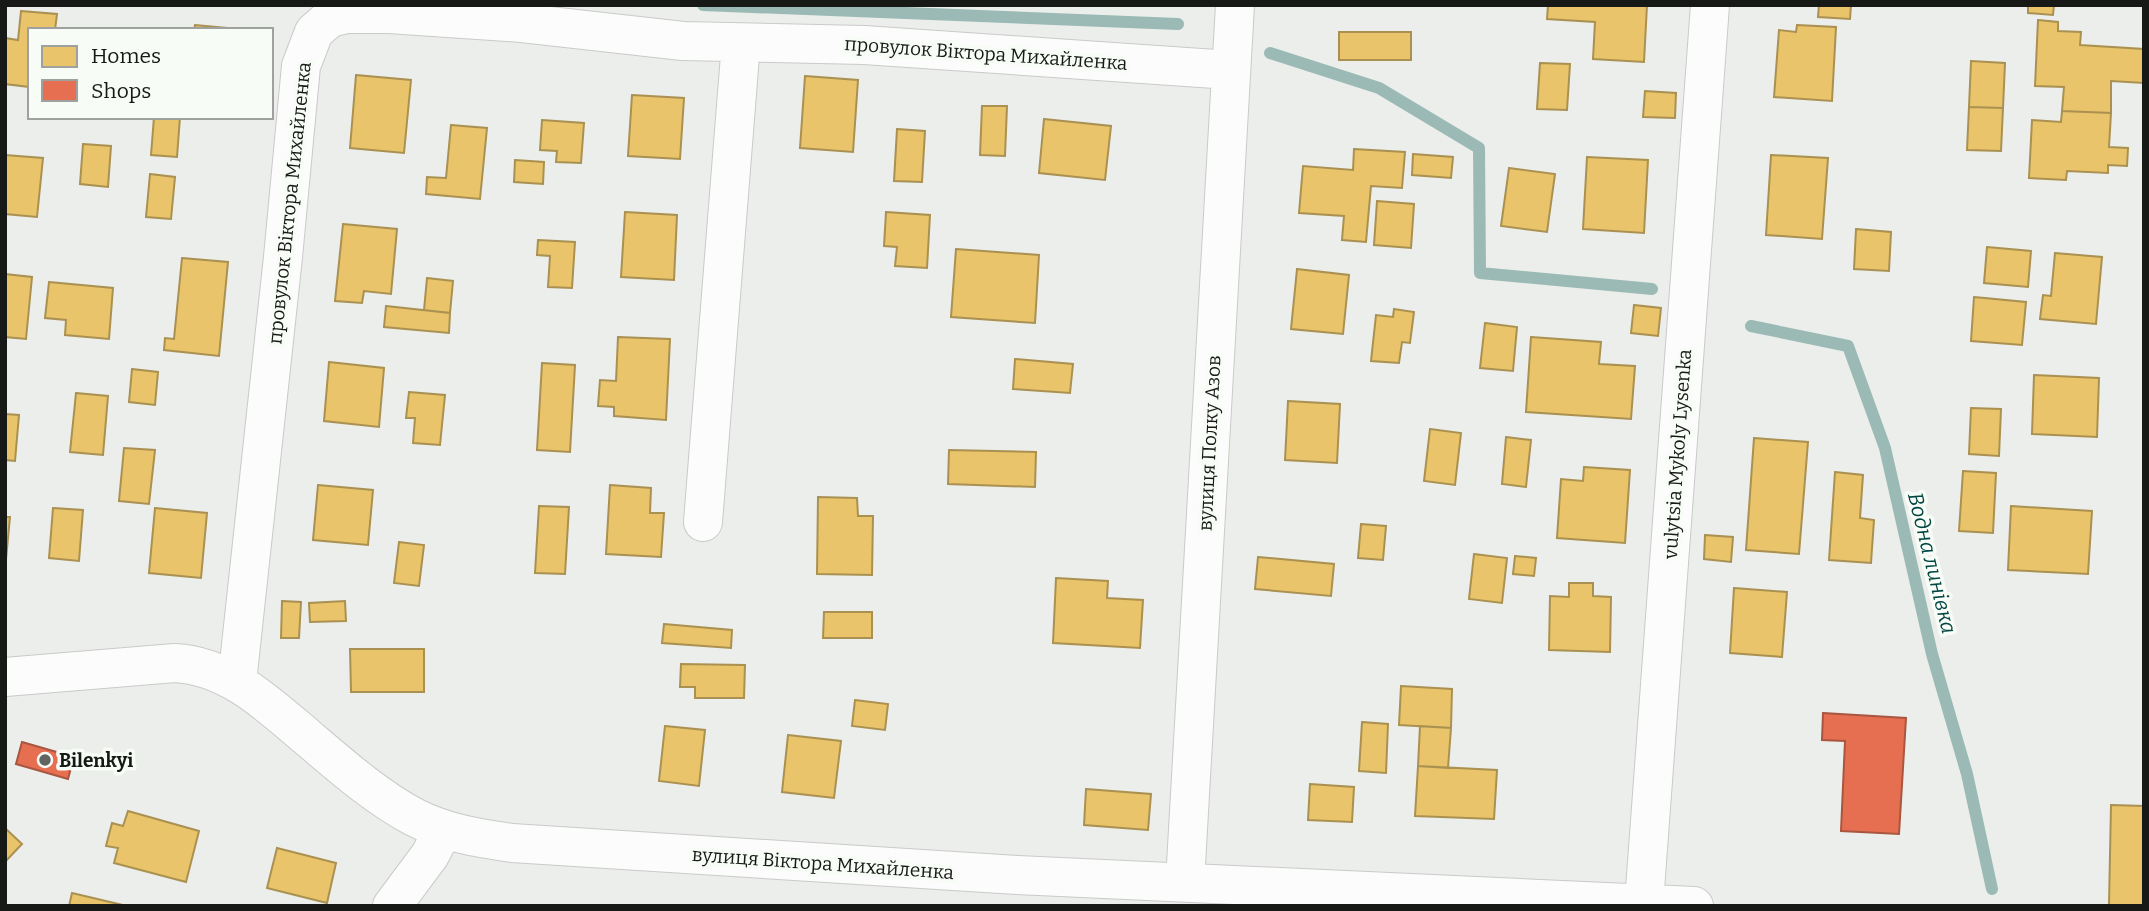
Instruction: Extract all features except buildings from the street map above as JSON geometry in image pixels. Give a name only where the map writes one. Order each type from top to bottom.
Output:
[{"type":"street","name":"вулиця Полку Азов","points":[[1185,882],[1235,5]]},
{"type":"street","name":"vulytsia Mykoly Lysenka","points":[[1644,903],[1710,5]]},
{"type":"street","name":"провулок Віктора Михайленка","points":[[237,682],[302,66],[314,32],[330,18],[346,14],[389,15],[522,23],[659,38],[741,43],[783,41],[864,45],[1230,70]]},
{"type":"street","points":[[703,522],[741,43]]},
{"type":"street","name":"вулиця Віктора Михайленка","points":[[5,677],[175,663],[193,664],[214,670],[270,705],[413,817],[443,830],[475,837],[539,845],[1004,874],[1694,906]]},
{"type":"street","points":[[392,906],[430,855],[443,830]]},
{"type":"waterway","name":"Водна линівка","points":[[703,5],[1178,24]]},
{"type":"waterway","name":"Водна линівка","points":[[1270,53],[1379,88],[1479,148],[1480,273],[1652,289]]},
{"type":"waterway","name":"Водна линівка","points":[[1751,326],[1848,346],[1885,448],[1932,654],[1967,774],[1992,889]]},
{"type":"place","name":"Bilenkyi","points":[[45,760]]}]
